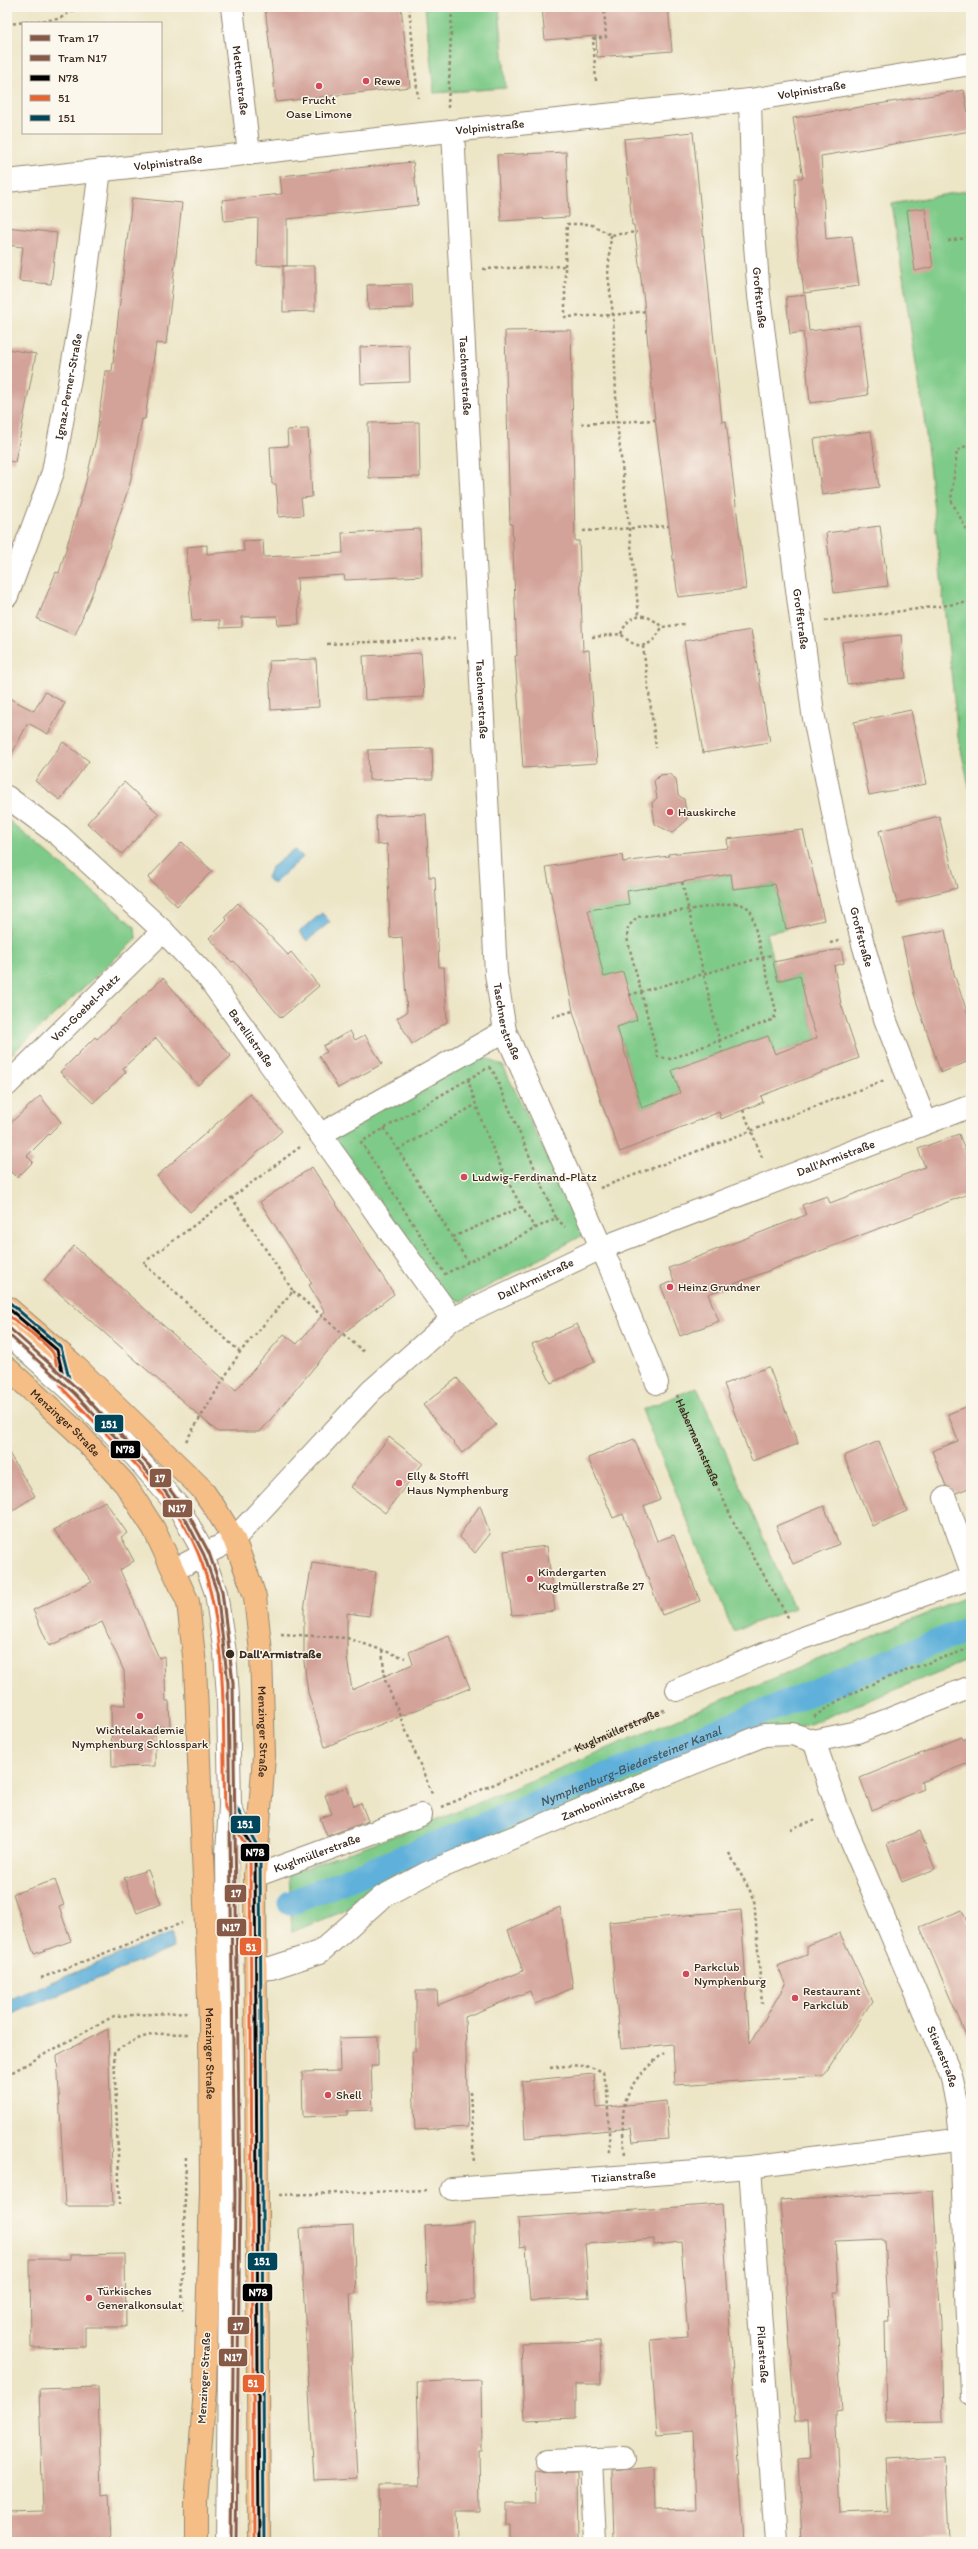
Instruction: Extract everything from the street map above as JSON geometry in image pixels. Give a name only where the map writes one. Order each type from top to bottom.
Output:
[{"type":"main road","name":"Menzinger Straße","points":[[7,1307],[57,1350],[201,1488],[234,1539],[255,1597],[261,1652],[264,1756],[255,1851],[259,2542]]},
{"type":"main road","name":"Menzinger Straße","points":[[7,1368],[77,1432],[125,1484],[154,1529],[188,1602],[196,1665],[210,1984],[211,2191],[204,2389],[196,2502],[196,2542]]},
{"type":"street","name":"Mettenstraße","points":[[232,7],[249,154]]},
{"type":"street","name":"Volpinistraße","points":[[7,181],[453,131],[750,100],[971,64]]},
{"type":"street","name":"Groffstraße","points":[[750,100],[753,219],[759,296],[801,624],[822,762],[863,944],[885,1019],[926,1123]]},
{"type":"street","name":"Taschnerstraße","points":[[453,131],[496,974],[505,1031],[601,1248]]},
{"type":"street","name":"Ignaz-Perner-Straße","points":[[7,596],[53,472],[80,323],[100,170]]},
{"type":"street","name":"Barellistraße","points":[[7,797],[60,836],[163,931],[209,979],[452,1319]]},
{"type":"street","name":"Von-Goebel-Platz","points":[[7,1085],[163,931]]},
{"type":"street","points":[[321,1134],[505,1031]]},
{"type":"street","name":"Dall'Armistraße","points":[[174,1570],[204,1556],[234,1539],[371,1391],[452,1319],[601,1248],[971,1106]]},
{"type":"street","points":[[601,1248],[657,1383]]},
{"type":"street","points":[[7,1333],[65,1384],[135,1456],[174,1501],[189,1524],[204,1556],[216,1592],[221,1620],[228,1697],[230,1806],[227,1853],[230,2215],[227,2542]]},
{"type":"street","points":[[57,1350],[65,1384]]},
{"type":"street","points":[[945,1498],[971,1570]]},
{"type":"street","points":[[678,1690],[800,1639],[971,1578]]},
{"type":"street","name":"Zamboninistraße","points":[[256,1969],[271,1968],[320,1952],[382,1898],[427,1873],[764,1735],[792,1734],[814,1741],[857,1732],[971,1687]]},
{"type":"street","name":"Stievestraße","points":[[814,1741],[838,1810],[951,2075],[966,2138],[971,2395]]},
{"type":"street","points":[[230,1806],[235,1819],[255,1851]]},
{"type":"street","name":"Kuglmüllerstraße","points":[[255,1876],[430,1812]]},
{"type":"street","name":"Tizianstraße","points":[[452,2189],[750,2167],[966,2138]]},
{"type":"street","name":"Pilarstraße","points":[[750,2167],[776,2542]]},
{"type":"street","points":[[547,2460],[625,2458]]},
{"type":"street","points":[[591,2459],[595,2542]]},
{"type":"path","points":[[28,22],[59,19],[79,7]]},
{"type":"path","points":[[409,7],[418,98]]},
{"type":"path","points":[[448,96],[452,7]]},
{"type":"path","points":[[596,81],[593,39],[606,37],[604,7]]},
{"type":"path","points":[[7,24],[22,23]]},
{"type":"path","points":[[637,232],[611,235],[590,224],[567,224],[565,266],[566,317],[613,315],[647,311]]},
{"type":"path","points":[[611,235],[608,274],[613,315],[617,422],[639,615]]},
{"type":"path","points":[[948,241],[971,237]]},
{"type":"path","points":[[460,270],[565,266]]},
{"type":"path","points":[[581,424],[655,420]]},
{"type":"path","points":[[971,443],[957,451],[951,500],[971,538]]},
{"type":"path","points":[[583,531],[670,526]]},
{"type":"path","points":[[801,624],[971,602]]},
{"type":"path","points":[[621,634],[626,622],[639,615],[652,617],[662,627]]},
{"type":"path","points":[[662,627],[684,624]]},
{"type":"path","points":[[621,634],[630,644],[643,646],[656,640],[662,627]]},
{"type":"path","points":[[592,637],[621,634]]},
{"type":"path","points":[[327,644],[480,638]]},
{"type":"path","points":[[643,646],[656,748]]},
{"type":"path","points":[[682,882],[718,1041],[722,1052]]},
{"type":"path","points":[[735,903],[746,906],[751,912],[776,1011],[774,1019],[718,1041],[671,1059],[658,1057],[627,938],[628,927],[637,917],[688,910],[735,903]]},
{"type":"path","points":[[629,995],[772,955]]},
{"type":"path","points":[[552,1017],[574,1011]]},
{"type":"path","points":[[445,1274],[556,1218],[494,1073],[489,1067],[361,1142],[448,1279]]},
{"type":"path","points":[[596,1190],[891,1077]]},
{"type":"path","points":[[468,1079],[475,1105],[521,1207],[534,1228]]},
{"type":"path","points":[[398,1150],[475,1105]]},
{"type":"path","points":[[743,1110],[763,1160]]},
{"type":"path","points":[[384,1128],[468,1262]]},
{"type":"path","points":[[240,1352],[143,1263],[321,1134]]},
{"type":"path","points":[[232,1198],[293,1291],[364,1352]]},
{"type":"path","points":[[453,1237],[521,1207]]},
{"type":"path","points":[[185,1442],[240,1352],[293,1291]]},
{"type":"path","name":"Habermannstraße","points":[[657,1383],[676,1394],[733,1520],[800,1639]]},
{"type":"path","points":[[279,1634],[347,1638],[405,1658]]},
{"type":"path","points":[[792,1734],[824,1709],[888,1677],[971,1648]]},
{"type":"path","points":[[382,1650],[385,1680],[430,1812]]},
{"type":"path","name":"Kuglmüllerstraße","points":[[430,1812],[670,1708],[678,1690]]},
{"type":"path","points":[[790,1830],[838,1810]]},
{"type":"path","points":[[729,1852],[754,1898],[762,2004]]},
{"type":"path","points":[[41,1978],[186,1921]]},
{"type":"path","points":[[190,2006],[190,2017]]},
{"type":"path","points":[[7,2075],[114,2016],[190,2012]]},
{"type":"path","points":[[189,2027],[189,2041]]},
{"type":"path","points":[[120,2205],[114,2052],[137,2037],[160,2033],[189,2034]]},
{"type":"path","points":[[619,2176],[621,2119],[625,2097],[645,2068],[664,2053]]},
{"type":"path","points":[[550,2068],[576,2064],[591,2066],[603,2072],[607,2088],[619,2176]]},
{"type":"path","points":[[470,2092],[476,2187]]},
{"type":"path","points":[[182,2314],[186,2150]]},
{"type":"path","points":[[275,2195],[452,2189]]},
{"type":"green space","points":[[425,7],[499,7],[506,88],[434,93]]},
{"type":"green space","points":[[971,190],[971,794],[958,737],[924,417],[892,204]]},
{"type":"green space","points":[[7,819],[135,927],[136,939],[7,1058]]},
{"type":"green space","points":[[731,874],[733,889],[775,884],[786,929],[766,933],[778,981],[801,975],[808,1012],[817,1038],[775,1054],[768,1036],[673,1070],[680,1093],[642,1108],[617,1027],[637,1020],[604,977],[588,910],[627,891]]},
{"type":"green space","points":[[479,1054],[503,1066],[585,1234],[461,1301],[446,1296],[333,1136]]},
{"type":"green space","points":[[697,1387],[794,1608],[733,1631],[642,1410]]},
{"type":"green space","points":[[971,1595],[971,1659],[292,1932],[289,1874],[440,1819]]},
{"type":"water","points":[[295,849],[303,857],[273,884],[267,878],[271,868]]},
{"type":"water","points":[[322,913],[330,922],[307,941],[299,932]]},
{"type":"water","points":[[172,1933],[173,1948],[7,2016],[7,2000]]},
{"type":"building","points":[[265,7],[401,7],[410,87],[276,102]]},
{"type":"building","points":[[542,7],[668,7],[672,51],[597,57],[596,36],[545,40]]},
{"type":"building","points":[[964,90],[971,131],[821,156],[826,239],[852,236],[859,286],[804,293],[796,231],[795,178],[803,178],[793,118]]},
{"type":"building","points":[[693,132],[722,422],[726,421],[746,589],[678,597],[654,411],[644,302],[634,225],[632,225],[624,139]]},
{"type":"building","points":[[566,152],[569,217],[501,221],[497,155]]},
{"type":"building","points":[[413,162],[418,205],[287,219],[287,266],[257,265],[258,218],[224,221],[222,200],[282,194],[280,176]]},
{"type":"building","points":[[132,198],[182,203],[166,344],[156,343],[145,419],[142,419],[130,483],[102,569],[75,635],[37,619],[56,572],[59,573],[85,485],[96,439],[105,371],[112,371]]},
{"type":"building","points":[[925,208],[933,267],[915,271],[907,210]]},
{"type":"building","points":[[7,227],[57,233],[51,284],[19,281],[23,247],[7,245]]},
{"type":"building","points":[[283,266],[315,266],[315,311],[283,312]]},
{"type":"building","points":[[412,284],[413,308],[368,309],[367,285]]},
{"type":"building","points":[[805,295],[809,331],[859,325],[868,395],[810,403],[803,332],[790,334],[786,297]]},
{"type":"building","points":[[571,330],[575,541],[579,541],[583,651],[589,650],[597,763],[523,768],[515,656],[517,656],[512,524],[510,524],[505,331]]},
{"type":"building","points":[[409,345],[410,382],[361,384],[360,347]]},
{"type":"building","points":[[7,349],[36,354],[15,462],[7,461]]},
{"type":"building","points":[[419,422],[420,477],[369,478],[368,423]]},
{"type":"building","points":[[308,429],[312,497],[301,498],[303,515],[279,517],[276,484],[272,484],[270,447],[288,446],[287,430]]},
{"type":"building","points":[[871,431],[879,487],[822,495],[814,439]]},
{"type":"building","points":[[880,526],[888,586],[834,593],[826,533]]},
{"type":"building","points":[[420,529],[422,576],[345,580],[344,575],[297,578],[299,624],[278,625],[277,616],[242,617],[242,627],[220,628],[220,620],[192,621],[186,547],[207,545],[207,554],[244,551],[243,541],[263,540],[264,557],[343,553],[342,533]]},
{"type":"building","points":[[751,630],[770,742],[703,753],[684,641]]},
{"type":"building","points":[[901,635],[906,678],[847,684],[842,642]]},
{"type":"building","points":[[421,653],[424,697],[365,700],[363,656]]},
{"type":"building","points":[[316,659],[319,707],[271,710],[269,661]]},
{"type":"building","points":[[45,692],[65,703],[48,734],[28,723],[7,763],[7,697],[34,711]]},
{"type":"building","points":[[911,710],[926,784],[869,795],[854,722]]},
{"type":"building","points":[[63,742],[89,761],[60,800],[35,781]]},
{"type":"building","points":[[432,748],[433,779],[369,780],[368,750]]},
{"type":"building","name":"Hauskirche","points":[[669,774],[676,779],[678,795],[684,799],[687,820],[672,833],[655,824],[652,803],[657,798],[654,781],[660,775]]},
{"type":"building","points":[[124,782],[159,814],[122,854],[87,823]]},
{"type":"building","points":[[426,814],[429,877],[435,877],[439,967],[444,967],[447,1022],[412,1044],[397,1018],[407,1012],[402,937],[390,938],[387,844],[377,845],[376,816]]},
{"type":"building","points":[[939,816],[957,888],[897,903],[879,831]]},
{"type":"building","points":[[803,830],[824,920],[786,929],[775,884],[733,889],[731,874],[627,891],[629,904],[588,910],[604,977],[623,972],[637,1020],[617,1027],[642,1108],[680,1093],[672,1070],[768,1036],[775,1054],[817,1038],[808,1012],[800,975],[778,981],[773,962],[841,949],[844,963],[834,966],[841,1004],[859,1058],[761,1096],[763,1102],[721,1119],[719,1112],[620,1152],[601,1102],[573,1011],[546,867],[622,855],[623,862],[669,856],[668,854],[728,848],[727,839]]},
{"type":"building","points":[[182,842],[212,871],[177,906],[148,878]]},
{"type":"building","points":[[238,903],[288,955],[291,952],[319,986],[281,1018],[234,961],[232,962],[209,938],[227,920],[224,917]]},
{"type":"building","points":[[945,930],[954,974],[971,1023],[971,1060],[941,1073],[914,994],[902,938]]},
{"type":"building","points":[[163,978],[231,1056],[198,1085],[156,1038],[123,1068],[126,1072],[93,1103],[60,1072],[95,1037],[97,1039]]},
{"type":"building","points":[[350,1031],[355,1040],[365,1035],[382,1064],[338,1088],[319,1056],[327,1052],[323,1046]]},
{"type":"building","points":[[250,1094],[282,1131],[190,1212],[157,1176]]},
{"type":"building","points":[[40,1096],[61,1122],[27,1156],[33,1162],[17,1178],[11,1172],[7,1176],[7,1126]]},
{"type":"building","points":[[959,1134],[971,1167],[971,1193],[708,1294],[719,1321],[680,1336],[661,1286],[674,1281],[669,1268],[806,1215],[802,1205],[827,1196],[830,1203],[925,1167],[918,1149]]},
{"type":"building","points":[[312,1167],[394,1294],[342,1334],[260,1432],[218,1432],[44,1280],[74,1246],[236,1390],[284,1334],[297,1344],[325,1312],[309,1285],[312,1283],[260,1202]]},
{"type":"building","points":[[577,1324],[595,1362],[551,1383],[532,1344]]},
{"type":"building","points":[[769,1367],[798,1444],[752,1461],[724,1384]]},
{"type":"building","points":[[457,1378],[496,1425],[462,1453],[423,1405]]},
{"type":"building","points":[[971,1405],[971,1487],[956,1493],[946,1486],[932,1451],[958,1441],[948,1414]]},
{"type":"building","points":[[389,1437],[423,1463],[385,1513],[351,1487]]},
{"type":"building","points":[[634,1439],[660,1499],[644,1506],[657,1541],[674,1535],[700,1601],[662,1615],[623,1514],[613,1518],[588,1458]]},
{"type":"building","points":[[879,1441],[907,1511],[872,1526],[844,1456]]},
{"type":"building","points":[[7,1450],[35,1496],[7,1514]]},
{"type":"building","points":[[105,1501],[127,1533],[121,1537],[134,1561],[120,1570],[159,1658],[164,1656],[166,1701],[169,1701],[170,1727],[155,1726],[155,1766],[112,1767],[111,1705],[126,1705],[124,1671],[102,1622],[49,1646],[33,1610],[92,1582],[54,1530]]},
{"type":"building","points":[[480,1505],[490,1534],[475,1553],[459,1536]]},
{"type":"building","points":[[824,1506],[839,1544],[793,1564],[776,1526]]},
{"type":"building","points":[[547,1546],[555,1611],[512,1615],[504,1551]]},
{"type":"building","points":[[312,1563],[376,1572],[369,1616],[347,1613],[347,1658],[352,1690],[413,1664],[409,1652],[449,1636],[470,1688],[325,1747],[308,1693],[304,1662],[304,1610]]},
{"type":"building","points":[[971,1736],[971,1762],[921,1782],[924,1789],[872,1810],[860,1778],[962,1737],[963,1740]]},
{"type":"building","points":[[347,1787],[354,1806],[361,1803],[368,1821],[327,1836],[320,1818],[332,1814],[325,1795]]},
{"type":"building","points":[[920,1831],[935,1869],[902,1882],[887,1844]]},
{"type":"building","points":[[148,1870],[161,1904],[137,1913],[124,1878]]},
{"type":"building","points":[[55,1880],[64,1905],[59,1907],[71,1941],[34,1954],[13,1894]]},
{"type":"building","points":[[560,1907],[573,1988],[535,2004],[530,1991],[465,2017],[468,2127],[415,2130],[412,2051],[416,2051],[416,1991],[437,1991],[438,2005],[523,1971],[508,1930]]},
{"type":"building","points":[[741,1910],[750,2044],[786,1983],[777,1966],[807,1955],[807,1945],[840,1933],[872,2001],[824,2076],[675,2085],[673,2044],[621,2049],[609,1922]]},
{"type":"building","points":[[962,1910],[971,1932],[971,2047],[920,1927]]},
{"type":"building","points":[[108,2029],[113,2206],[65,2206],[57,2055]]},
{"type":"building","points":[[378,2037],[378,2066],[371,2066],[373,2110],[347,2111],[347,2115],[303,2117],[302,2072],[340,2071],[339,2038]]},
{"type":"building","points":[[594,2074],[597,2108],[666,2101],[669,2139],[633,2142],[631,2128],[525,2138],[522,2081]]},
{"type":"building","points":[[933,2191],[941,2325],[943,2422],[887,2423],[885,2321],[889,2321],[884,2239],[835,2241],[838,2293],[834,2293],[842,2411],[836,2412],[836,2427],[840,2513],[888,2511],[885,2459],[944,2456],[948,2539],[802,2542],[798,2459],[810,2458],[808,2422],[795,2422],[780,2200]]},
{"type":"building","points":[[722,2204],[744,2542],[614,2542],[612,2471],[654,2467],[655,2510],[696,2509],[693,2431],[657,2434],[650,2340],[688,2337],[681,2242],[654,2245],[654,2239],[585,2244],[589,2298],[530,2301],[526,2246],[520,2247],[518,2218]]},
{"type":"building","points":[[474,2223],[475,2300],[428,2304],[425,2226]]},
{"type":"building","points":[[353,2225],[356,2294],[350,2294],[353,2358],[351,2358],[357,2478],[314,2480],[300,2228]]},
{"type":"building","points":[[125,2254],[126,2327],[85,2327],[85,2347],[31,2348],[30,2259],[70,2259],[70,2255]]},
{"type":"building","points":[[600,2341],[601,2384],[576,2384],[576,2418],[524,2420],[521,2343]]},
{"type":"building","points":[[481,2380],[482,2449],[479,2449],[480,2512],[456,2512],[457,2542],[379,2542],[378,2485],[420,2485],[417,2382]]},
{"type":"building","points":[[98,2387],[101,2495],[109,2494],[111,2542],[7,2542],[7,2512],[43,2511],[39,2389]]},
{"type":"building","points":[[535,2471],[547,2473],[577,2472],[578,2542],[511,2542],[511,2525],[506,2525],[506,2503],[536,2503]]},
{"type":"waterway","name":"Nymphenburg-Biedersteiner Kanal","points":[[290,1903],[971,1628]]},
{"type":"tram line","name":"17","points":[[7,1326],[78,1389],[165,1483],[190,1517],[209,1553],[222,1591],[233,1683],[240,2195],[236,2542]]},
{"type":"tram line","name":"N17","points":[[7,1333],[74,1393],[161,1486],[186,1520],[204,1555],[217,1592],[228,1683],[235,2195],[231,2542]]},
{"type":"transit line","name":"151","points":[[10,1303],[61,1347],[70,1382],[182,1503],[204,1542],[221,1592],[226,1620],[233,1697],[235,1805],[260,1851],[264,2542]]},
{"type":"transit line","name":"N78","points":[[7,1307],[57,1350],[65,1384],[178,1506],[199,1544],[216,1593],[221,1620],[228,1697],[230,1806],[235,1819],[255,1851],[259,2542]]},
{"type":"transit line","name":"51","points":[[7,1314],[50,1349],[55,1357],[59,1382],[64,1390],[134,1462],[173,1508],[192,1540],[206,1575],[215,1613],[223,1692],[225,1807],[231,1821],[250,1852],[254,2542]]},
{"type":"place","name":"Rewe","points":[[366,81]]},
{"type":"place","name":"Frucht Oase Limone","points":[[319,86]]},
{"type":"place","name":"Hauskirche","points":[[670,812]]},
{"type":"place","name":"Ludwig-Ferdinand-Platz","points":[[464,1177]]},
{"type":"place","name":"Heinz Grundner","points":[[670,1287]]},
{"type":"place","name":"Elly & Stoffl Haus Nymphenburg","points":[[399,1483]]},
{"type":"place","name":"Kindergarten Kuglmüllerstraße 27","points":[[530,1579]]},
{"type":"place","name":"Dall'Armistraße","points":[[230,1654]]},
{"type":"place","name":"Wichtelakademie Nymphenburg Schlosspark","points":[[140,1716]]},
{"type":"place","name":"Parkclub Nymphenburg","points":[[686,1974]]},
{"type":"place","name":"Restaurant Parkclub","points":[[795,1998]]},
{"type":"place","name":"Shell","points":[[328,2095]]},
{"type":"place","name":"Türkisches Generalkonsulat","points":[[89,2298]]}]
